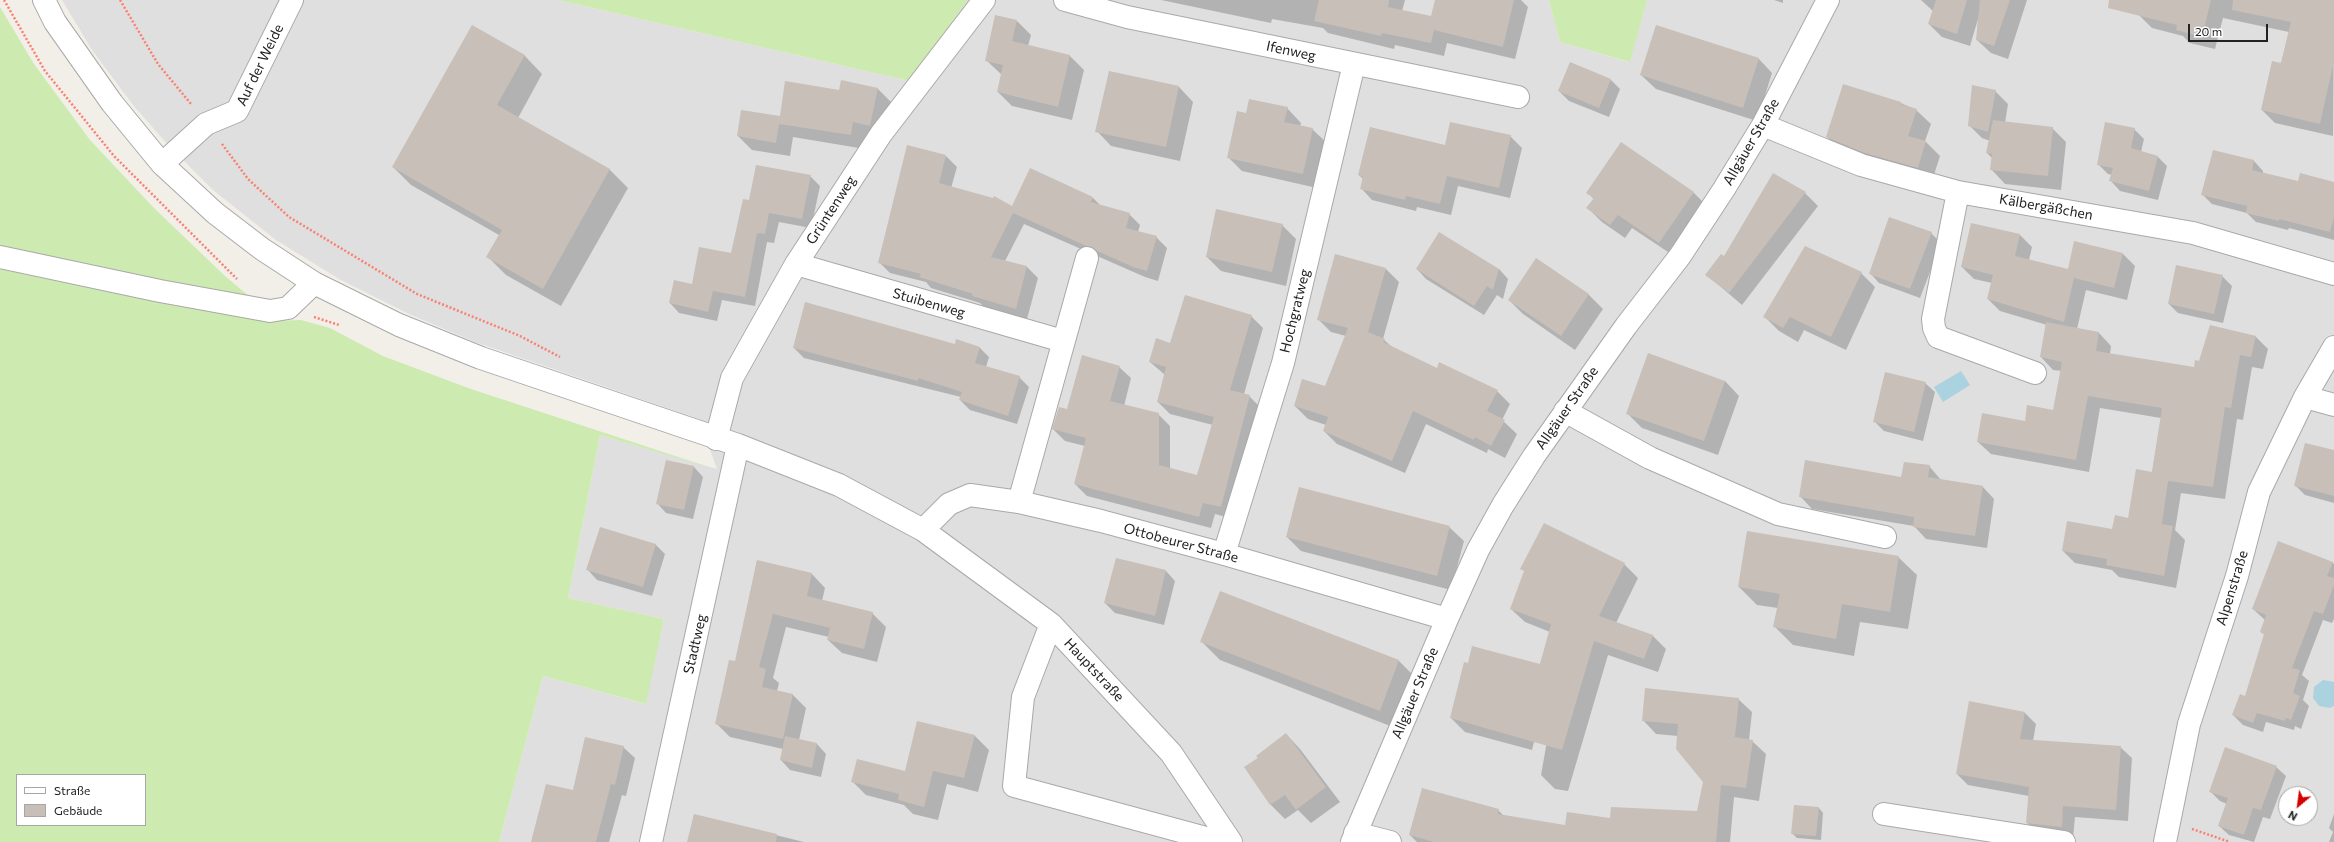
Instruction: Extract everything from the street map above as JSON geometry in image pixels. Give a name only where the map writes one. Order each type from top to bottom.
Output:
[{"type":"street","name":"Hauptstraße","points":[[44,0],[55,22],[112,103],[162,164],[215,213],[262,250],[314,283],[399,325],[481,358],[716,440],[738,445],[839,485],[923,530],[1051,624],[1171,753],[1232,842]]},
{"type":"street","name":"Auf der Weide","points":[[162,164],[206,124],[237,111],[292,0]]},
{"type":"street","name":"Grüntenweg","points":[[716,440],[732,378],[796,264],[881,134],[984,0]]},
{"type":"street","name":"Ifenweg","points":[[1065,0],[1128,17],[1518,98]]},
{"type":"street","name":"Allgäuer Straße","points":[[1353,837],[1446,620],[1478,550],[1503,504],[1565,411],[1680,256],[1763,125],[1828,0]]},
{"type":"street","name":"Hochgratweg","points":[[1224,554],[1283,363],[1354,64]]},
{"type":"street","name":"Kälbergäßchen","points":[[1763,125],[1861,165],[1958,192],[2193,233],[2334,274]]},
{"type":"street","points":[[1958,192],[1933,319],[1934,328],[1938,337],[2035,374]]},
{"type":"street","points":[[0,257],[160,291],[270,311],[288,308],[314,283]]},
{"type":"street","points":[[1018,502],[1087,258]]},
{"type":"street","name":"Stuibenweg","points":[[796,264],[1063,341]]},
{"type":"street","name":"Alpenstraße","points":[[2165,842],[2188,724],[2237,576],[2259,492],[2305,398],[2334,347]]},
{"type":"street","points":[[2305,398],[2334,404]]},
{"type":"street","points":[[1565,411],[1650,458],[1778,514],[1885,537]]},
{"type":"street","name":"Stadtweg","points":[[651,842],[738,445]]},
{"type":"street","name":"Ottobeurer Straße","points":[[923,530],[949,504],[970,495],[1018,502],[1101,521],[1224,554],[1446,620]]},
{"type":"street","points":[[1051,624],[1023,697],[1014,786],[1220,842]]},
{"type":"street","points":[[1884,814],[2064,842]]},
{"type":"street","points":[[1353,837],[1390,842]]},
{"type":"path","points":[[120,0],[158,64],[248,179],[289,217],[417,294],[520,336],[561,357]]},
{"type":"path","points":[[2169,820],[2230,842]]},
{"type":"shaded area","points":[[62,0],[558,0],[909,81],[968,0],[1549,0],[1560,42],[1629,62],[1647,0],[2334,0],[2334,842],[499,842],[543,676],[645,704],[664,619],[568,598],[600,435],[717,469],[699,419],[475,342],[409,314],[339,279],[276,240],[213,190],[168,145],[133,105],[92,50]]},
{"type":"green space","points":[[558,0],[968,0],[909,81]]},
{"type":"green space","points":[[1549,0],[1647,0],[1630,62],[1560,42]]},
{"type":"green space","points":[[0,7],[34,64],[90,140],[154,208],[225,276],[249,296],[248,300],[0,249]]},
{"type":"green space","points":[[0,265],[270,321],[301,320],[330,328],[383,356],[471,389],[718,470],[600,435],[568,598],[664,619],[646,704],[543,676],[499,842],[0,842]]},
{"type":"water","points":[[1961,371],[1970,385],[1943,402],[1934,387]]},
{"type":"water","points":[[2323,680],[2334,682],[2334,706],[2330,708],[2319,706],[2313,698],[2314,687]]},
{"type":"building","points":[[1319,0],[1389,0],[1388,7],[1431,16],[1435,0],[1514,0],[1503,47],[1434,30],[1431,43],[1382,33],[1381,36],[1314,21]]},
{"type":"building","points":[[1936,0],[1967,0],[1957,34],[1928,24]]},
{"type":"building","points":[[1980,0],[2010,0],[1994,46],[1976,40]]},
{"type":"building","points":[[2109,0],[2211,0],[2202,37],[2176,30],[2177,25],[2108,8]]},
{"type":"building","points":[[2233,0],[2334,0],[2334,61],[2320,124],[2261,110],[2272,61],[2281,63],[2291,22],[2232,10]]},
{"type":"building","points":[[995,15],[1017,20],[1012,41],[1070,55],[1058,107],[997,92],[1003,65],[985,61]]},
{"type":"building","points":[[472,25],[525,55],[497,105],[610,169],[543,289],[486,257],[502,230],[392,167]]},
{"type":"building","points":[[1656,25],[1759,58],[1743,108],[1640,75]]},
{"type":"building","points":[[1570,62],[1611,79],[1599,108],[1558,91]]},
{"type":"building","points":[[1109,71],[1179,86],[1166,147],[1095,132]]},
{"type":"building","points":[[841,80],[878,88],[870,126],[853,122],[851,135],[779,124],[776,143],[737,136],[741,110],[780,116],[785,81],[839,90]]},
{"type":"building","points":[[1843,84],[1901,102],[1901,104],[1917,109],[1908,136],[1926,141],[1918,168],[1865,153],[1826,137]]},
{"type":"building","points":[[1972,85],[1996,90],[1988,132],[1968,126]]},
{"type":"building","points":[[1249,99],[1288,107],[1284,122],[1313,128],[1303,174],[1227,158],[1237,111],[1246,113]]},
{"type":"building","points":[[1993,120],[2053,127],[2048,176],[1990,170],[1992,154],[1986,153]]},
{"type":"building","points":[[1450,122],[1511,135],[1499,188],[1447,176],[1440,204],[1406,196],[1405,200],[1360,189],[1363,177],[1358,175],[1370,127],[1445,145]]},
{"type":"building","points":[[2105,122],[2135,128],[2131,148],[2158,156],[2149,191],[2109,181],[2113,168],[2097,165]]},
{"type":"building","points":[[1621,142],[1694,192],[1659,243],[1618,215],[1610,225],[1586,208],[1594,198],[1586,193]]},
{"type":"building","points":[[907,145],[946,155],[939,183],[993,198],[994,196],[1012,206],[1030,168],[1093,197],[1091,202],[1130,213],[1126,228],[1157,236],[1147,271],[1133,267],[1013,213],[991,257],[1027,266],[1016,309],[972,296],[973,294],[919,277],[921,274],[878,263]]},
{"type":"building","points":[[2213,150],[2254,160],[2252,170],[2298,181],[2300,173],[2334,182],[2334,217],[2330,232],[2279,219],[2279,221],[2246,213],[2247,206],[2201,195]]},
{"type":"building","points":[[756,165],[811,175],[802,219],[769,213],[765,234],[757,233],[745,297],[713,291],[708,312],[669,303],[674,280],[692,284],[699,247],[731,253],[743,199],[749,200]]},
{"type":"building","points":[[1773,173],[1806,192],[1729,293],[1705,275],[1721,254],[1724,256]]},
{"type":"building","points":[[1216,209],[1283,224],[1272,272],[1206,257]]},
{"type":"building","points":[[1889,217],[1932,232],[1910,289],[1869,274]]},
{"type":"building","points":[[1971,223],[2020,234],[2015,256],[2068,269],[2074,241],[2123,253],[2114,288],[2074,278],[2064,322],[1987,299],[1993,275],[1961,267]]},
{"type":"building","points":[[1439,232],[1499,269],[1493,290],[1487,286],[1474,306],[1416,269]]},
{"type":"building","points":[[1805,246],[1862,272],[1831,337],[1790,317],[1783,328],[1763,317]]},
{"type":"building","points":[[1335,254],[1386,268],[1368,332],[1385,339],[1383,342],[1437,368],[1439,362],[1498,390],[1487,411],[1505,420],[1491,446],[1475,437],[1474,440],[1413,411],[1392,461],[1323,431],[1328,417],[1294,406],[1302,379],[1325,386],[1348,328],[1317,320]]},
{"type":"building","points":[[1536,258],[1589,294],[1561,336],[1508,300]]},
{"type":"building","points":[[2176,265],[2223,275],[2214,314],[2168,304]]},
{"type":"building","points":[[1185,295],[1252,315],[1230,390],[1250,395],[1221,507],[1203,503],[1199,517],[1074,484],[1086,438],[1052,429],[1059,407],[1067,409],[1082,355],[1120,366],[1110,401],[1159,413],[1159,465],[1197,475],[1214,417],[1157,402],[1166,367],[1149,362],[1156,338],[1170,343]]},
{"type":"building","points":[[805,302],[955,344],[956,339],[980,347],[975,363],[1020,376],[1008,416],[959,400],[962,392],[918,378],[918,381],[793,348]]},
{"type":"building","points":[[2046,322],[2099,332],[2096,351],[2194,367],[2195,360],[2199,361],[2210,325],[2256,336],[2251,357],[2240,355],[2231,408],[2225,407],[2213,487],[2168,481],[2162,524],[2173,526],[2164,576],[2106,565],[2107,559],[2062,551],[2067,521],[2112,529],[2115,515],[2128,518],[2136,469],[2152,472],[2162,408],[2088,396],[2076,460],[1977,442],[1982,413],[2025,421],[2027,405],[2053,410],[2062,362],[2040,357]]},
{"type":"building","points":[[1648,353],[1725,381],[1704,441],[1626,414]]},
{"type":"building","points":[[1885,372],[1926,382],[1914,432],[1873,422]]},
{"type":"building","points":[[2305,443],[2334,450],[2334,496],[2294,486]]},
{"type":"building","points":[[666,460],[694,466],[684,510],[656,504]]},
{"type":"building","points":[[1805,460],[1901,477],[1904,462],[1930,465],[1928,477],[1983,486],[1975,536],[1913,527],[1914,517],[1799,497]]},
{"type":"building","points":[[1299,487],[1450,526],[1437,576],[1286,537]]},
{"type":"building","points":[[1544,523],[1625,563],[1599,616],[1653,635],[1644,659],[1594,641],[1562,750],[1450,718],[1464,662],[1468,663],[1472,646],[1540,664],[1551,624],[1510,609],[1524,571],[1520,569]]},
{"type":"building","points":[[600,527],[656,544],[643,587],[586,570]]},
{"type":"building","points":[[1747,531],[1899,556],[1890,612],[1842,604],[1836,639],[1773,627],[1780,594],[1738,587]]},
{"type":"building","points":[[2278,541],[2333,562],[2327,576],[2334,578],[2334,585],[2323,614],[2314,611],[2292,668],[2300,670],[2293,693],[2300,696],[2291,720],[2286,718],[2285,721],[2257,713],[2253,723],[2232,715],[2240,694],[2245,696],[2264,634],[2260,632],[2266,615],[2252,609]]},
{"type":"building","points":[[1116,558],[1166,570],[1155,616],[1104,603]]},
{"type":"building","points":[[757,560],[812,573],[807,596],[873,612],[864,649],[827,640],[830,628],[773,614],[759,667],[766,669],[762,687],[793,694],[783,739],[715,724],[729,660],[735,661]]},
{"type":"building","points":[[1220,591],[1399,660],[1380,711],[1200,642]]},
{"type":"building","points":[[1645,688],[1739,698],[1735,737],[1753,740],[1746,788],[1721,785],[1716,842],[1434,842],[1409,835],[1422,788],[1499,809],[1498,814],[1565,825],[1567,812],[1610,818],[1611,807],[1697,811],[1703,782],[1676,749],[1678,724],[1642,721]]},
{"type":"building","points":[[1969,701],[2025,712],[2020,739],[2121,746],[2116,810],[2063,806],[2062,827],[2026,823],[2029,787],[1956,774]]},
{"type":"building","points":[[917,721],[975,735],[964,778],[933,771],[924,807],[898,800],[899,794],[851,782],[857,759],[905,771]]},
{"type":"building","points":[[1286,733],[1326,787],[1296,810],[1285,795],[1270,805],[1244,767],[1258,758],[1256,756]]},
{"type":"building","points":[[785,736],[817,743],[812,768],[780,760]]},
{"type":"building","points":[[585,737],[624,746],[615,785],[611,784],[596,842],[531,842],[546,784],[573,790]]},
{"type":"building","points":[[2225,747],[2277,766],[2261,810],[2253,808],[2244,835],[2218,826],[2228,798],[2209,792]]},
{"type":"building","points":[[1794,805],[1819,807],[1816,836],[1791,834]]},
{"type":"building","points":[[694,814],[777,834],[776,842],[687,842]]}]
